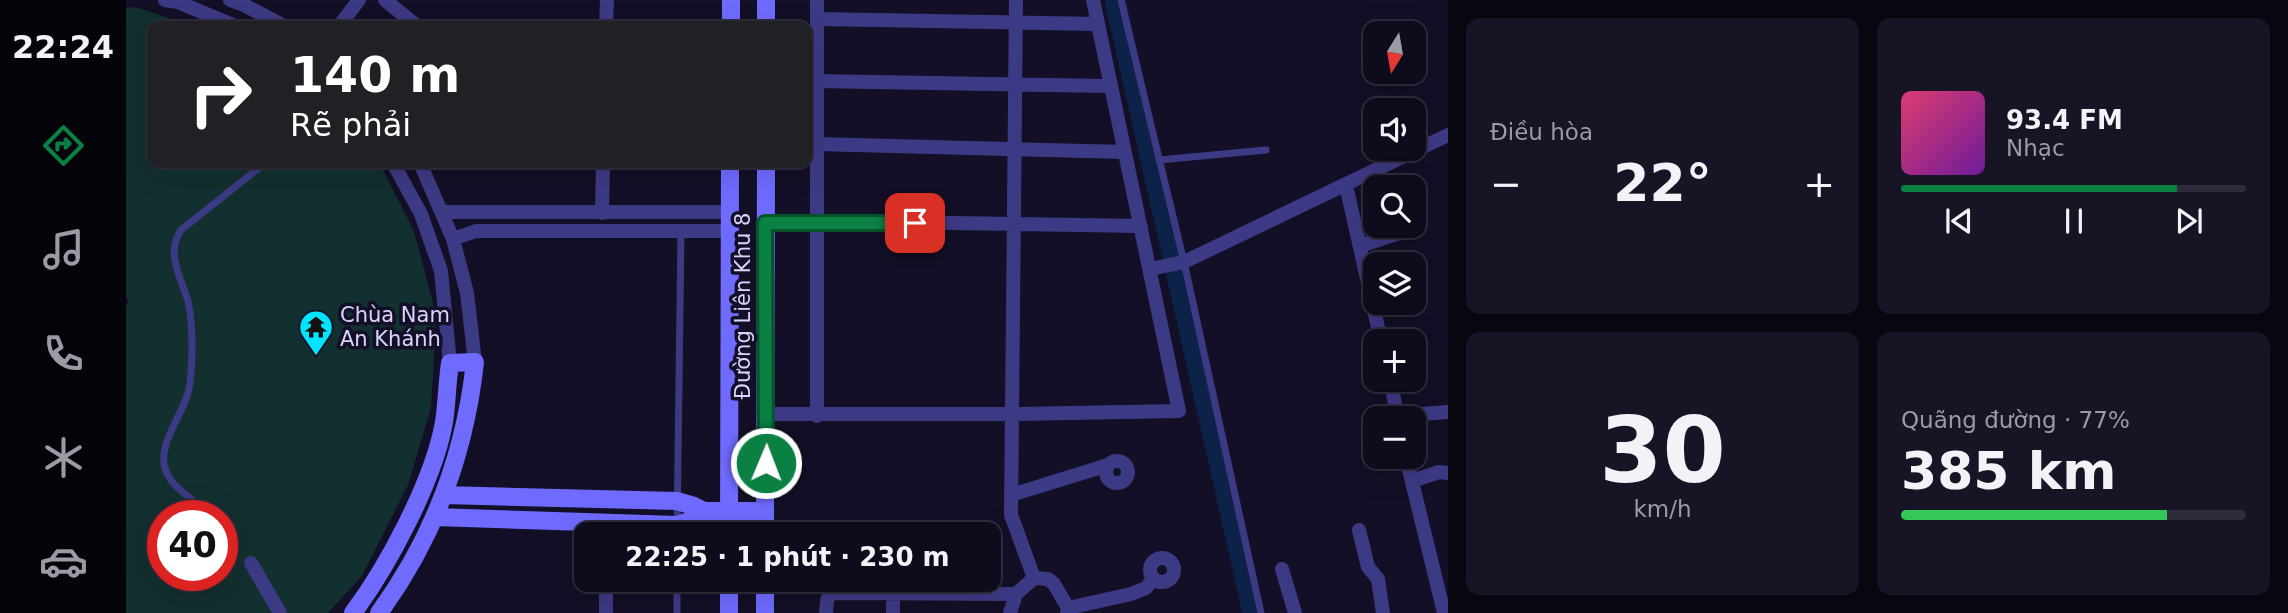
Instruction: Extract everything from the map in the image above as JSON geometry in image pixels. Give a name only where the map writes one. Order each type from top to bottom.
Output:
[{"type":"street","points":[[165,0],[178,2],[223,21]]},
{"type":"street","points":[[230,0],[274,21]]},
{"type":"street","points":[[343,21],[359,0]]},
{"type":"street","points":[[385,0],[411,21]]},
{"type":"street","points":[[606,21],[607,0]]},
{"type":"street","points":[[731,0],[731,21]]},
{"type":"street","points":[[766,0],[766,21]]},
{"type":"street","points":[[817,0],[817,415]]},
{"type":"street","points":[[1016,0],[1011,515],[1034,578]]},
{"type":"street","points":[[766,414],[1179,411],[1093,0]]},
{"type":"street","points":[[817,19],[1098,24]]},
{"type":"street","points":[[816,81],[1111,86]]},
{"type":"street","points":[[1150,269],[1184,262],[1448,135]]},
{"type":"street","points":[[816,144],[1125,152]]},
{"type":"street","points":[[353,613],[391,552],[424,486],[444,424],[450,363],[441,271],[421,214],[396,168]]},
{"type":"street","points":[[379,613],[416,557],[444,495],[470,402],[475,362],[467,293],[453,239],[422,168]]},
{"type":"street","points":[[602,213],[603,168]]},
{"type":"street","name":"Đường Liên Khu 8","points":[[729,522],[730,168]]},
{"type":"street","name":"Đường Liên Khu 8","points":[[765,522],[766,168]]},
{"type":"street","points":[[1346,185],[1378,329]]},
{"type":"street","points":[[442,212],[730,212]]},
{"type":"street","points":[[555,231],[556,212]]},
{"type":"street","points":[[765,223],[816,221],[1141,226]]},
{"type":"street","points":[[453,239],[477,231],[730,231]]},
{"type":"street","points":[[1360,246],[1384,238]]},
{"type":"street","points":[[450,363],[475,362]]},
{"type":"street","points":[[1426,414],[1448,412]]},
{"type":"street","points":[[1011,495],[1108,465]]},
{"type":"street","points":[[1409,469],[1444,613]]},
{"type":"street","points":[[1412,481],[1439,472],[1448,473]]},
{"type":"street","points":[[444,495],[677,501],[704,511],[765,512]]},
{"type":"street","points":[[467,518],[469,496]]},
{"type":"street","points":[[551,522],[552,498]]},
{"type":"street","points":[[690,522],[704,511]]},
{"type":"street","points":[[435,517],[574,525]]},
{"type":"street","points":[[1359,530],[1368,567],[1378,579],[1383,613]]},
{"type":"street","points":[[1432,557],[1448,557]]},
{"type":"street","points":[[251,563],[280,613]]},
{"type":"street","points":[[1282,569],[1295,613]]},
{"type":"street","points":[[1010,613],[1016,594],[1034,578],[1048,579],[1054,584],[1068,610],[1131,594],[1146,588],[1153,579]]},
{"type":"street","points":[[606,592],[606,613]]},
{"type":"street","points":[[729,592],[729,613]]},
{"type":"street","points":[[765,592],[765,613]]},
{"type":"street","points":[[827,613],[829,595],[835,593],[1016,594]]},
{"type":"street","points":[[893,593],[893,613]]},
{"type":"lane","points":[[1121,0],[1184,262],[1261,613]]},
{"type":"lane","points":[[1159,160],[1266,150]]},
{"type":"lane","points":[[193,500],[176,486],[164,464],[168,441],[188,393],[192,367],[191,319],[175,266],[175,242],[181,230],[259,168]]},
{"type":"lane","points":[[677,522],[681,231]]},
{"type":"lane","points":[[677,592],[677,613]]},
{"type":"green space","points":[[126,7],[139,8],[177,21],[147,21],[147,168],[380,168],[414,231],[436,315],[431,408],[408,485],[362,576],[328,613],[126,613],[126,306],[129,301],[126,297]]},
{"type":"waterway","points":[[1115,0],[1253,613]]},
{"type":"place","name":"Chùa Nam An Khánh","points":[[316,357]]},
{"type":"route","points":[[766,463],[765,223],[915,223]]}]
